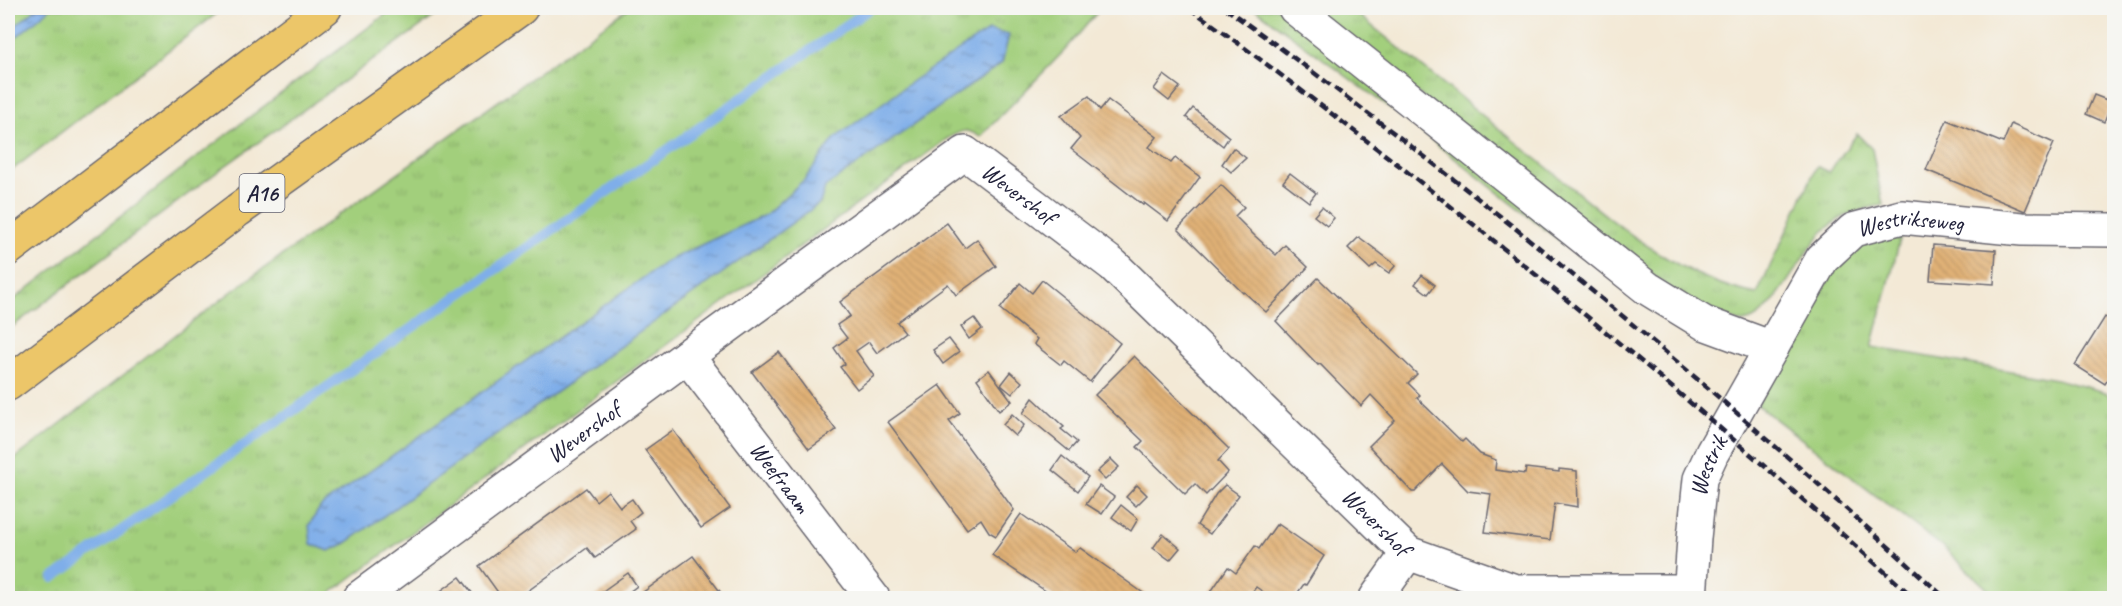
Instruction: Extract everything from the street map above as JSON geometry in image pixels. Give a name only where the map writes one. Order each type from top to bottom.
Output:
[{"type":"highway","points":[[8,249],[325,8]]},
{"type":"highway","name":"A16","points":[[8,384],[238,210],[521,8]]},
{"type":"street","points":[[1295,8],[1647,288],[1704,323],[1772,348]]},
{"type":"street","name":"Wevershof","points":[[359,598],[965,153],[1113,265],[1408,554],[1515,591],[1690,595]]},
{"type":"street","name":"Westrikseweg","points":[[1772,348],[1822,259],[1853,230],[1902,217],[2022,229],[2115,230]]},
{"type":"street","name":"Westrik","points":[[1690,595],[1701,478],[1712,453],[1772,348]]},
{"type":"street","name":"Weefraam","points":[[687,356],[873,598]]},
{"type":"street","points":[[1376,598],[1408,554]]},
{"type":"green space","points":[[8,8],[224,8],[8,173]]},
{"type":"green space","points":[[394,8],[446,8],[221,169],[8,330],[8,304]]},
{"type":"green space","points":[[629,8],[1101,8],[1066,49],[980,137],[964,131],[948,138],[324,598],[8,598],[8,464],[235,289]]},
{"type":"green space","points":[[1254,8],[1282,8],[1582,251],[1579,256],[1407,121]]},
{"type":"green space","points":[[1308,8],[1350,8],[1611,219],[1666,258],[1725,286],[1757,294],[1817,166],[1829,172],[1857,134],[1872,149],[1883,205],[1852,213],[1831,224],[1816,240],[1775,299],[1752,319],[1735,321],[1681,297]]},
{"type":"green space","points":[[1902,232],[1872,347],[2056,379],[2105,392],[2114,399],[2114,598],[1997,598],[1943,547],[1757,405],[1835,268],[1858,247],[1872,239]]},
{"type":"water","points":[[37,8],[51,8],[15,38],[9,39],[9,31]]},
{"type":"water","points":[[989,30],[1009,35],[1002,63],[825,187],[820,203],[346,543],[329,551],[311,544],[309,525],[321,506],[667,261],[765,215],[805,179],[835,138],[914,80]]},
{"type":"building","points":[[1164,75],[1180,87],[1169,101],[1154,89]]},
{"type":"building","points":[[2094,95],[2112,102],[2104,122],[2086,114]]},
{"type":"building","points":[[1089,96],[1100,110],[1108,100],[1157,137],[1149,147],[1171,163],[1175,158],[1200,177],[1168,221],[1144,203],[1143,205],[1071,149],[1080,138],[1061,116]]},
{"type":"building","points":[[1193,108],[1229,137],[1223,146],[1186,117]]},
{"type":"building","points":[[1947,120],[2003,143],[2011,124],[2054,143],[2025,211],[1926,170]]},
{"type":"building","points":[[1233,148],[1246,158],[1231,172],[1222,164]]},
{"type":"building","points":[[1290,173],[1316,193],[1309,202],[1283,182]]},
{"type":"building","points":[[1221,185],[1244,207],[1235,216],[1255,236],[1276,255],[1285,245],[1308,267],[1266,312],[1243,293],[1178,229]]},
{"type":"building","points":[[1322,207],[1334,218],[1327,226],[1314,216]]},
{"type":"building","points":[[947,223],[965,248],[977,239],[996,266],[956,295],[948,284],[897,322],[905,332],[877,353],[869,342],[856,351],[874,376],[857,389],[840,367],[845,364],[834,348],[847,338],[837,325],[850,316],[840,302]]},
{"type":"building","points":[[1359,237],[1396,265],[1389,273],[1376,264],[1370,269],[1348,248]]},
{"type":"building","points":[[1933,245],[1996,250],[1994,284],[1930,280]]},
{"type":"building","points":[[1422,275],[1435,285],[1428,294],[1415,284]]},
{"type":"building","points":[[1318,278],[1417,374],[1408,383],[1420,395],[1417,398],[1462,442],[1465,439],[1480,454],[1496,460],[1495,470],[1525,474],[1526,468],[1559,472],[1559,469],[1577,471],[1578,507],[1555,503],[1550,540],[1485,532],[1491,494],[1468,491],[1442,464],[1415,492],[1412,492],[1369,446],[1395,420],[1371,395],[1361,406],[1276,321]]},
{"type":"building","points":[[1042,280],[1120,343],[1090,382],[1064,361],[1061,365],[1034,344],[1037,339],[1000,309],[1020,283],[1032,293]]},
{"type":"building","points":[[2105,317],[2114,323],[2114,370],[2105,384],[2075,365]]},
{"type":"building","points":[[974,318],[982,329],[969,339],[961,327]]},
{"type":"building","points":[[949,339],[959,352],[943,364],[933,350]]},
{"type":"building","points":[[779,352],[836,430],[809,449],[752,372]]},
{"type":"building","points":[[1134,356],[1229,449],[1218,461],[1228,472],[1206,495],[1195,484],[1185,494],[1137,447],[1143,441],[1095,395]]},
{"type":"building","points":[[989,370],[1012,401],[999,411],[977,379]]},
{"type":"building","points":[[1011,372],[1022,382],[1012,394],[1001,385]]},
{"type":"building","points":[[940,385],[960,413],[949,421],[1014,510],[996,536],[989,532],[981,519],[967,529],[888,422]]},
{"type":"building","points":[[1033,398],[1064,427],[1061,429],[1077,442],[1069,451],[1023,413]]},
{"type":"building","points":[[1012,414],[1024,425],[1015,436],[1003,425]]},
{"type":"building","points":[[673,430],[730,508],[701,528],[645,450]]},
{"type":"building","points":[[1062,456],[1088,477],[1078,491],[1052,470]]},
{"type":"building","points":[[1111,459],[1119,467],[1105,480],[1097,472]]},
{"type":"building","points":[[1137,485],[1147,495],[1136,506],[1126,497]]},
{"type":"building","points":[[1225,485],[1239,495],[1210,534],[1197,525],[1216,494]]},
{"type":"building","points":[[1099,486],[1114,497],[1102,514],[1086,504]]},
{"type":"building","points":[[586,488],[596,501],[608,491],[620,507],[632,499],[641,512],[630,521],[636,529],[595,558],[587,548],[518,598],[502,598],[479,566]]},
{"type":"building","points":[[1121,505],[1138,519],[1131,531],[1112,517]]},
{"type":"building","points":[[1021,514],[1075,552],[1080,548],[1146,595],[1143,598],[1056,598],[992,555]]},
{"type":"building","points":[[1278,524],[1324,556],[1306,585],[1304,584],[1294,598],[1272,598],[1256,587],[1248,598],[1208,596],[1228,567],[1236,573],[1255,546],[1259,549]]},
{"type":"building","points":[[1163,534],[1180,548],[1170,560],[1153,548]]},
{"type":"building","points":[[693,556],[725,598],[646,598],[642,593]]},
{"type":"building","points":[[628,573],[637,586],[621,598],[593,598]]},
{"type":"building","points":[[460,577],[476,598],[431,598]]},
{"type":"waterway","points":[[53,578],[871,8]]},
{"type":"railway","points":[[1189,8],[1392,160],[1525,266],[1657,374],[1914,598]]},
{"type":"railway","points":[[1225,8],[1412,147],[1594,292],[1771,443],[1945,598]]}]
